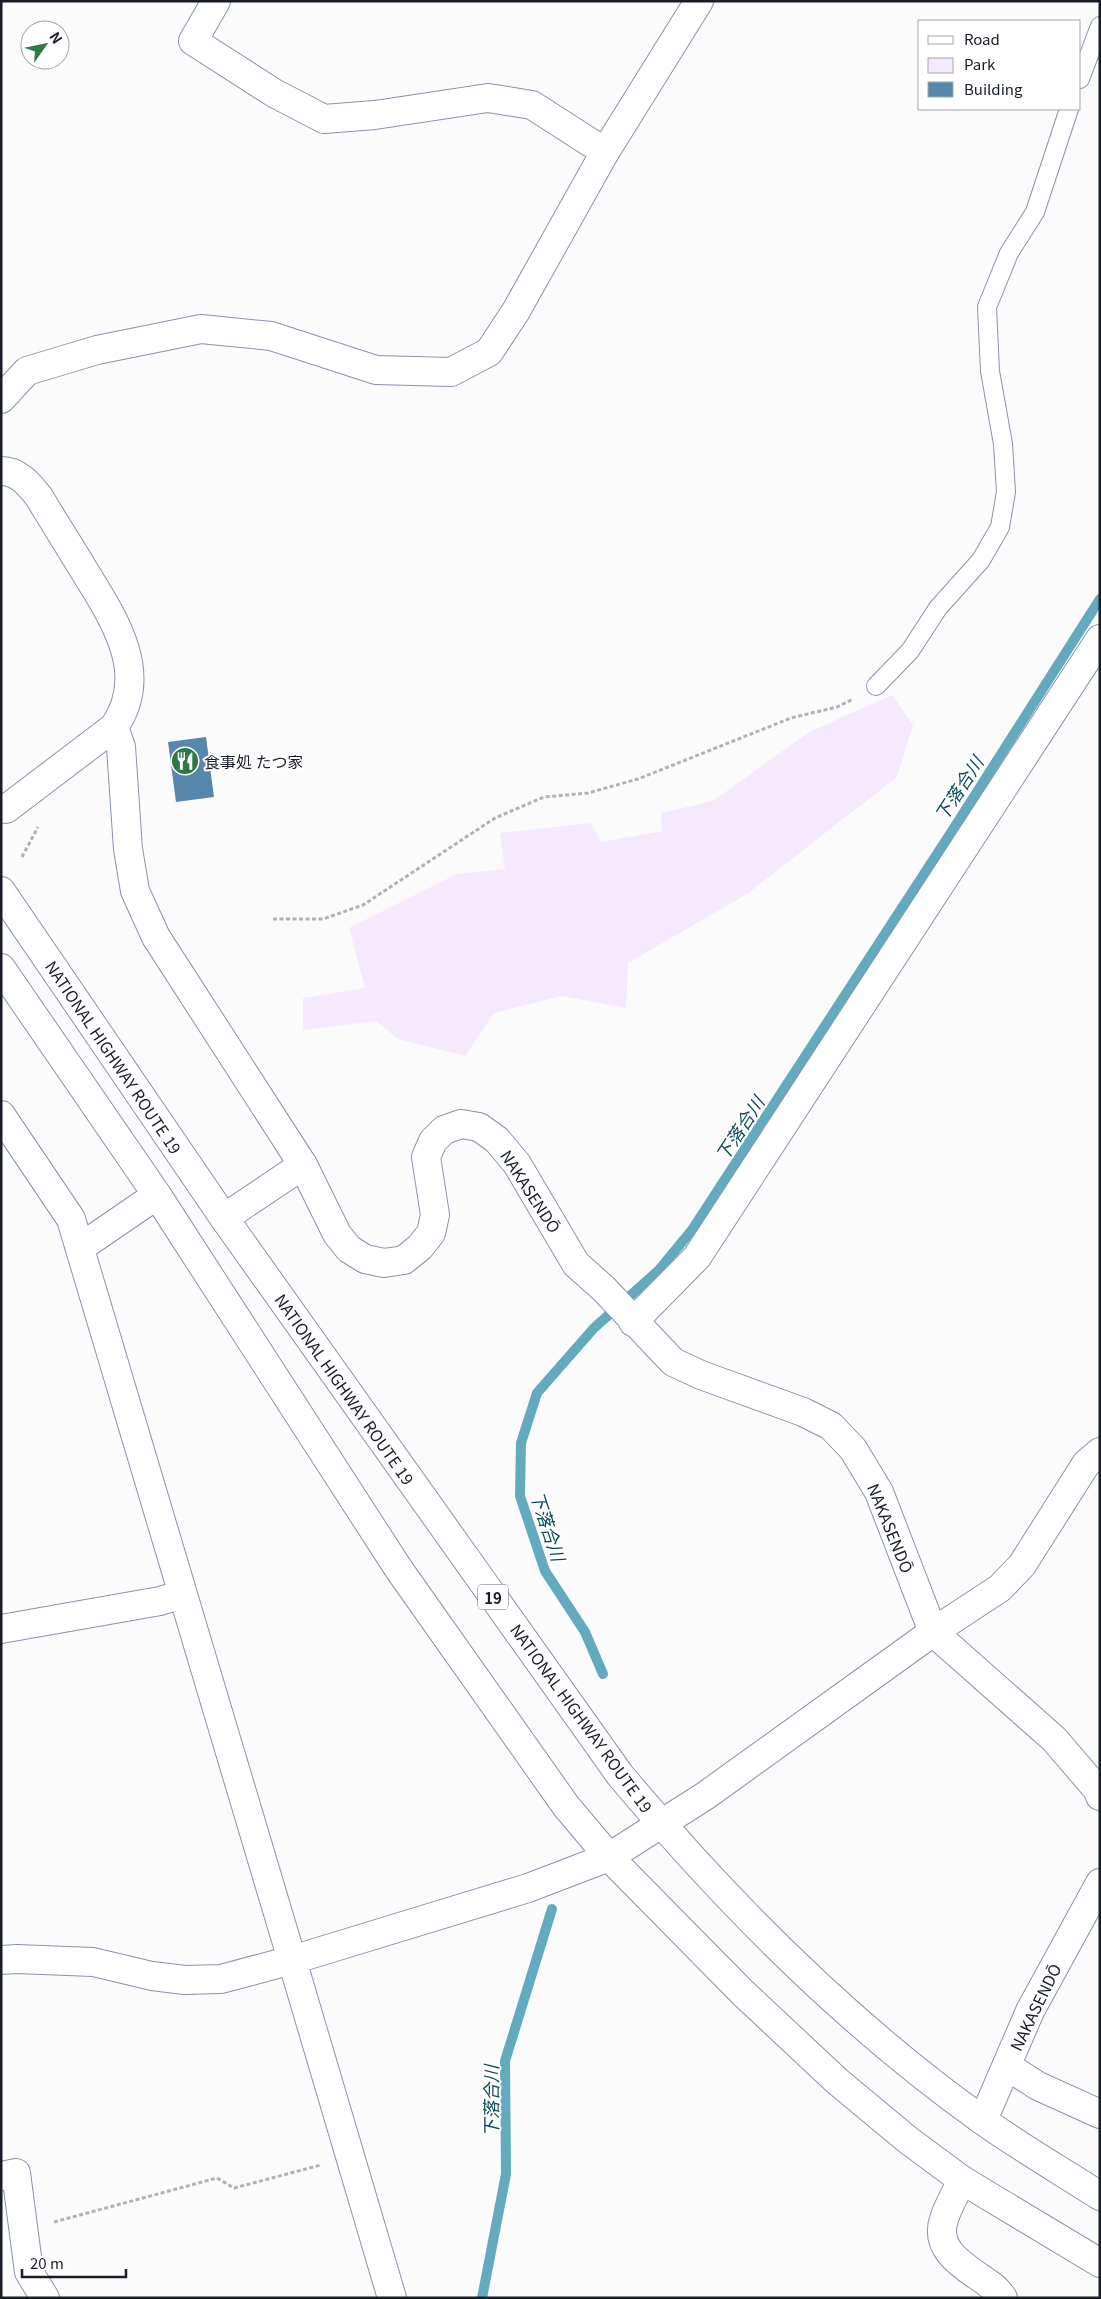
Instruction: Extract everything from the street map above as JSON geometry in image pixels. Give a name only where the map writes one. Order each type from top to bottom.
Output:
[{"type":"main road","points":[[216,1],[193,41],[274,93],[324,119],[375,115],[488,98],[532,105],[605,152]]},
{"type":"main road","points":[[1,399],[27,371],[97,350],[201,329],[271,336],[376,370],[451,372],[489,352],[516,311],[605,152],[699,1]]},
{"type":"main road","points":[[1,471],[9,471],[26,480],[39,497],[110,612],[123,642],[130,670],[129,698],[122,715],[114,727],[6,809]]},
{"type":"main road","points":[[633,1322],[696,1257],[1100,640]]},
{"type":"main road","name":"NAKASENDŌ","points":[[114,727],[121,747],[128,849],[135,891],[156,937],[303,1165],[337,1234],[349,1248],[365,1260],[384,1263],[404,1260],[420,1247],[431,1233],[435,1215],[426,1157],[433,1141],[444,1130],[461,1124],[479,1127],[497,1140],[517,1164],[576,1264],[604,1289],[633,1322],[673,1362],[701,1375],[803,1412],[831,1426],[854,1449],[879,1492],[933,1632],[1054,1740],[1097,1789],[1100,1796]]},
{"type":"main road","name":"NATIONAL HIGHWAY ROUTE 19","points":[[1,891],[224,1218],[620,1775],[662,1824],[771,1942],[879,2040],[982,2120],[1100,2196]]},
{"type":"main road","points":[[1,968],[157,1196],[398,1568],[566,1806],[609,1857],[743,1993],[837,2081],[908,2140],[962,2180],[1100,2263]]},
{"type":"main road","points":[[1,1115],[71,1219],[392,2298]]},
{"type":"main road","points":[[224,1218],[303,1165]]},
{"type":"main road","points":[[80,1247],[157,1196]]},
{"type":"main road","points":[[1,1960],[17,1958],[93,1962],[152,1976],[185,1980],[221,1979],[292,1960],[528,1888],[609,1857],[704,1796],[933,1632],[1000,1588],[1022,1565],[1086,1464],[1100,1452]]},
{"type":"main road","points":[[1,1629],[160,1601],[182,1594]]},
{"type":"main road","name":"NAKASENDŌ","points":[[1100,1883],[1030,2011],[1007,2066],[1038,2086],[1100,2114]]},
{"type":"main road","points":[[982,2120],[1007,2066]]},
{"type":"main road","points":[[1,2176],[16,2173],[29,2272],[45,2298]]},
{"type":"main road","points":[[962,2180],[943,2220],[942,2237],[948,2251],[959,2264],[992,2285],[1003,2298]]},
{"type":"lane","points":[[1081,77],[1100,26]]},
{"type":"lane","points":[[876,686],[910,651],[938,608],[981,560],[1000,527],[1006,492],[1003,444],[990,372],[987,307],[1010,253],[1035,212],[1069,110]]},
{"type":"path","points":[[273,919],[323,919],[363,905],[495,818],[544,797],[588,793],[638,779],[791,718],[837,707],[876,686]]},
{"type":"path","points":[[24,2230],[217,2178],[234,2188],[350,2157]]},
{"type":"green space","points":[[892,695],[913,725],[897,777],[747,894],[628,963],[626,1008],[562,996],[494,1013],[465,1056],[398,1039],[376,1021],[303,1030],[303,998],[365,988],[349,928],[457,874],[505,869],[500,833],[591,823],[601,842],[662,831],[661,813],[713,801],[809,732]]},
{"type":"building","points":[[206,737],[214,797],[176,802],[168,742]]},
{"type":"waterway","name":"下落合川","points":[[603,1674],[585,1632],[545,1571],[520,1496],[521,1443],[537,1393],[594,1328],[659,1270],[692,1230],[954,828],[1100,599]]},
{"type":"waterway","name":"下落合川","points":[[482,2298],[506,2174],[505,2061],[552,1909]]},
{"type":"place","name":"食事処 たつ家","points":[[185,761]]}]
